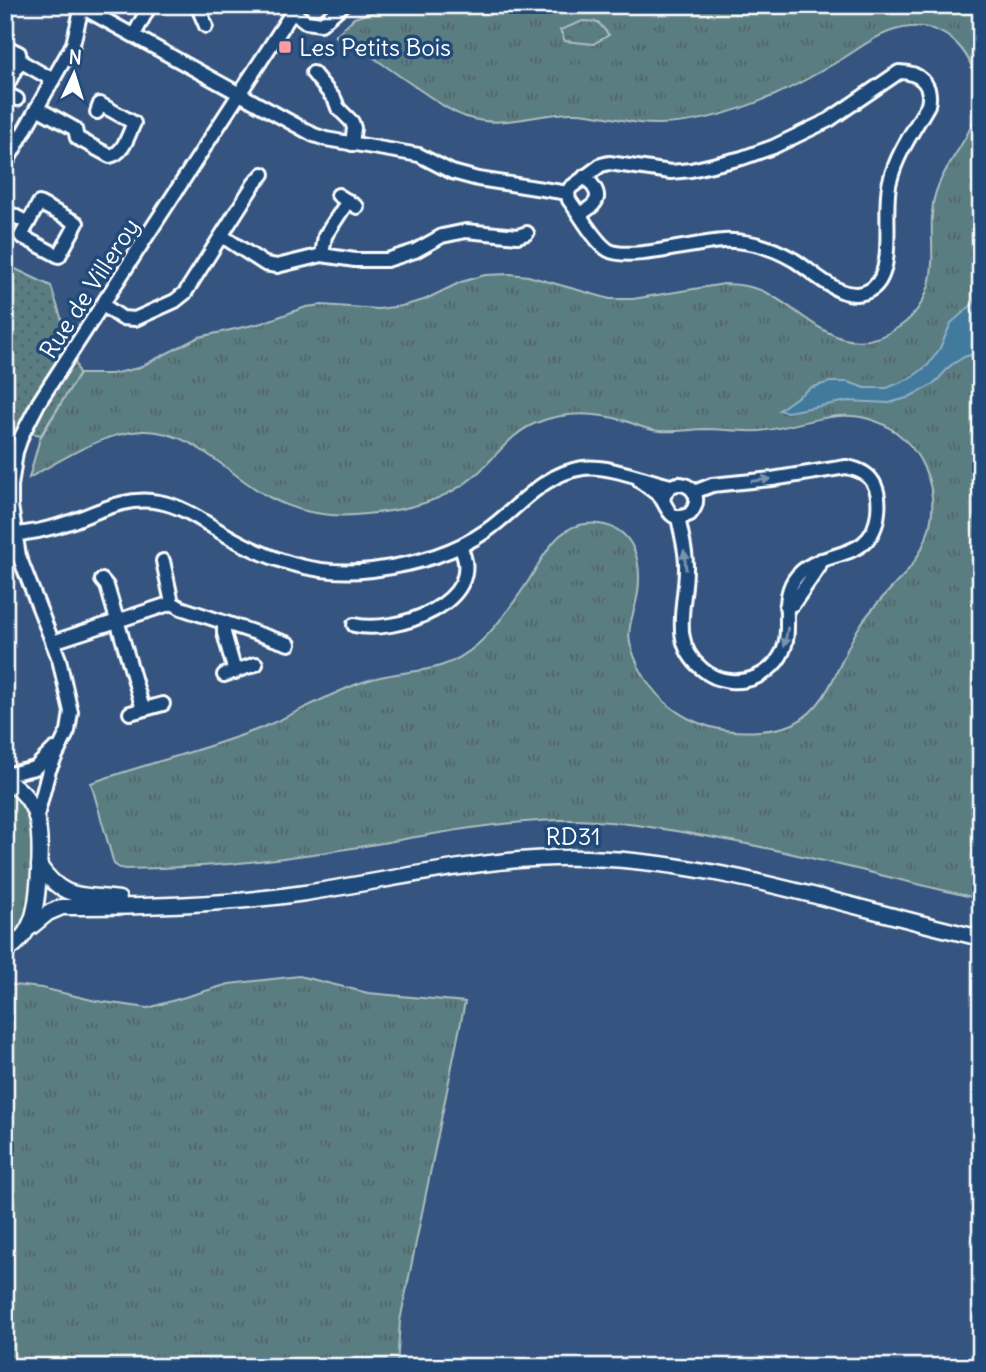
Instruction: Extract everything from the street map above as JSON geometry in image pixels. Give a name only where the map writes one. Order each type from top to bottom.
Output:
[{"type":"main road","points":[[5,778],[22,791],[32,804],[40,825],[37,906],[31,927]]},
{"type":"main road","name":"RD31","points":[[6,952],[48,912],[62,907],[256,900],[486,863],[586,858],[693,867],[981,938]]},
{"type":"main road","name":"RD31","points":[[40,865],[59,890],[159,905]]},
{"type":"street","points":[[134,35],[150,5]]},
{"type":"street","points":[[197,5],[206,26]]},
{"type":"street","points":[[295,9],[306,22],[321,24],[343,5]]},
{"type":"street","points":[[5,165],[73,44],[80,6],[314,135],[419,155],[452,172],[478,180],[568,193]]},
{"type":"street","name":"Rue de Villeroy","points":[[37,816],[49,770],[68,731],[71,712],[59,659],[10,535],[13,466],[22,435],[39,402],[295,9]]},
{"type":"street","points":[[5,46],[19,53],[20,61],[9,94]]},
{"type":"street","points":[[20,61],[53,80]]},
{"type":"street","points":[[898,72],[906,72],[920,78],[929,90],[928,105],[904,145],[890,181],[884,273],[879,282],[865,293],[837,290],[792,258],[758,244],[703,243],[631,255],[614,253],[601,244],[569,200],[570,188],[585,176],[609,163],[671,172],[710,167],[773,148],[829,120],[898,72]]},
{"type":"street","points":[[313,73],[335,100],[338,108],[352,122],[352,144]]},
{"type":"street","points":[[37,108],[75,129],[77,138],[110,156],[116,155],[134,123],[100,104],[97,112]]},
{"type":"street","points":[[103,305],[129,320],[175,301],[185,293],[263,174]]},
{"type":"street","points":[[580,214],[594,204],[598,194],[597,189],[585,176]]},
{"type":"street","points":[[322,255],[325,236],[348,201]]},
{"type":"street","points":[[39,203],[77,223],[59,256],[21,236],[28,223],[39,203]]},
{"type":"street","points":[[5,211],[28,223]]},
{"type":"street","points":[[222,236],[271,265],[322,255],[364,261],[387,260],[415,251],[454,232],[478,231],[518,236],[527,233]]},
{"type":"street","points":[[678,517],[687,568],[681,615],[682,637],[690,656],[705,672],[733,682],[754,679],[771,668],[786,645],[786,607],[790,588],[799,573],[821,560],[855,550],[874,530],[878,509],[877,490],[873,481],[856,468],[846,467],[712,485],[694,492]]},
{"type":"street","points":[[10,535],[53,527],[121,502],[140,499],[162,502],[182,509],[263,555],[301,568],[336,572],[372,570],[411,563],[460,547],[499,521],[539,486],[568,471],[597,468],[671,486],[687,485],[694,492],[694,509],[690,514],[678,517],[667,512],[663,500],[637,479]]},
{"type":"street","points":[[663,500],[671,486]]},
{"type":"street","points":[[354,625],[367,628],[389,625],[424,615],[446,603],[458,590],[465,574],[466,558],[460,547]]},
{"type":"street","points":[[163,561],[172,603]]},
{"type":"street","points":[[102,580],[107,586],[143,709]]},
{"type":"street","points":[[53,642],[172,603],[289,644]]},
{"type":"street","points":[[225,623],[230,673],[257,664]]},
{"type":"street","points":[[130,713],[163,704]]},
{"type":"street","points":[[5,778],[35,768],[64,739]]},
{"type":"green space","points":[[395,5],[981,5],[981,899],[724,840],[640,826],[577,820],[496,825],[238,863],[126,869],[114,864],[91,783],[240,736],[363,682],[436,667],[464,655],[492,630],[504,615],[554,541],[573,527],[599,524],[611,527],[621,532],[633,549],[639,581],[629,640],[639,668],[651,686],[664,701],[697,722],[738,731],[789,726],[806,716],[817,705],[826,693],[861,624],[905,574],[926,538],[932,498],[921,461],[910,445],[896,432],[878,422],[855,416],[828,417],[759,431],[659,431],[605,416],[560,416],[539,422],[522,431],[479,472],[452,491],[405,508],[355,515],[310,512],[279,502],[254,488],[193,445],[160,432],[142,431],[112,437],[83,448],[29,478],[40,438],[79,374],[112,374],[138,368],[199,337],[262,323],[306,307],[322,305],[378,309],[402,306],[485,275],[528,276],[610,299],[633,299],[736,284],[769,294],[830,333],[845,339],[862,341],[879,337],[899,327],[914,314],[921,303],[931,275],[932,214],[936,190],[970,129],[977,103],[977,88],[969,60],[961,48],[939,32],[925,27],[891,31],[784,91],[743,108],[709,118],[657,124],[570,113],[492,122],[466,117],[450,110],[349,41],[335,36],[354,18]]},
{"type":"green space","points":[[583,21],[598,22],[609,35],[593,44],[565,41],[560,30]]},
{"type":"green space","points":[[5,264],[51,286],[79,374],[41,435],[5,429]]},
{"type":"green space","points":[[5,787],[23,800],[37,832],[32,906],[25,925],[5,946]]},
{"type":"green space","points":[[299,976],[368,993],[465,1002],[400,1321],[397,1367],[5,1367],[5,984],[42,988],[96,1001],[148,1008],[229,984]]},
{"type":"water","points":[[981,297],[981,352],[964,357],[950,366],[934,384],[907,398],[889,403],[848,401],[787,412],[779,410],[810,388],[830,382],[848,382],[865,388],[887,388],[911,378],[928,365],[940,348],[951,323]]},
{"type":"place","name":"Les Petits Bois","points":[[285,47]]}]
